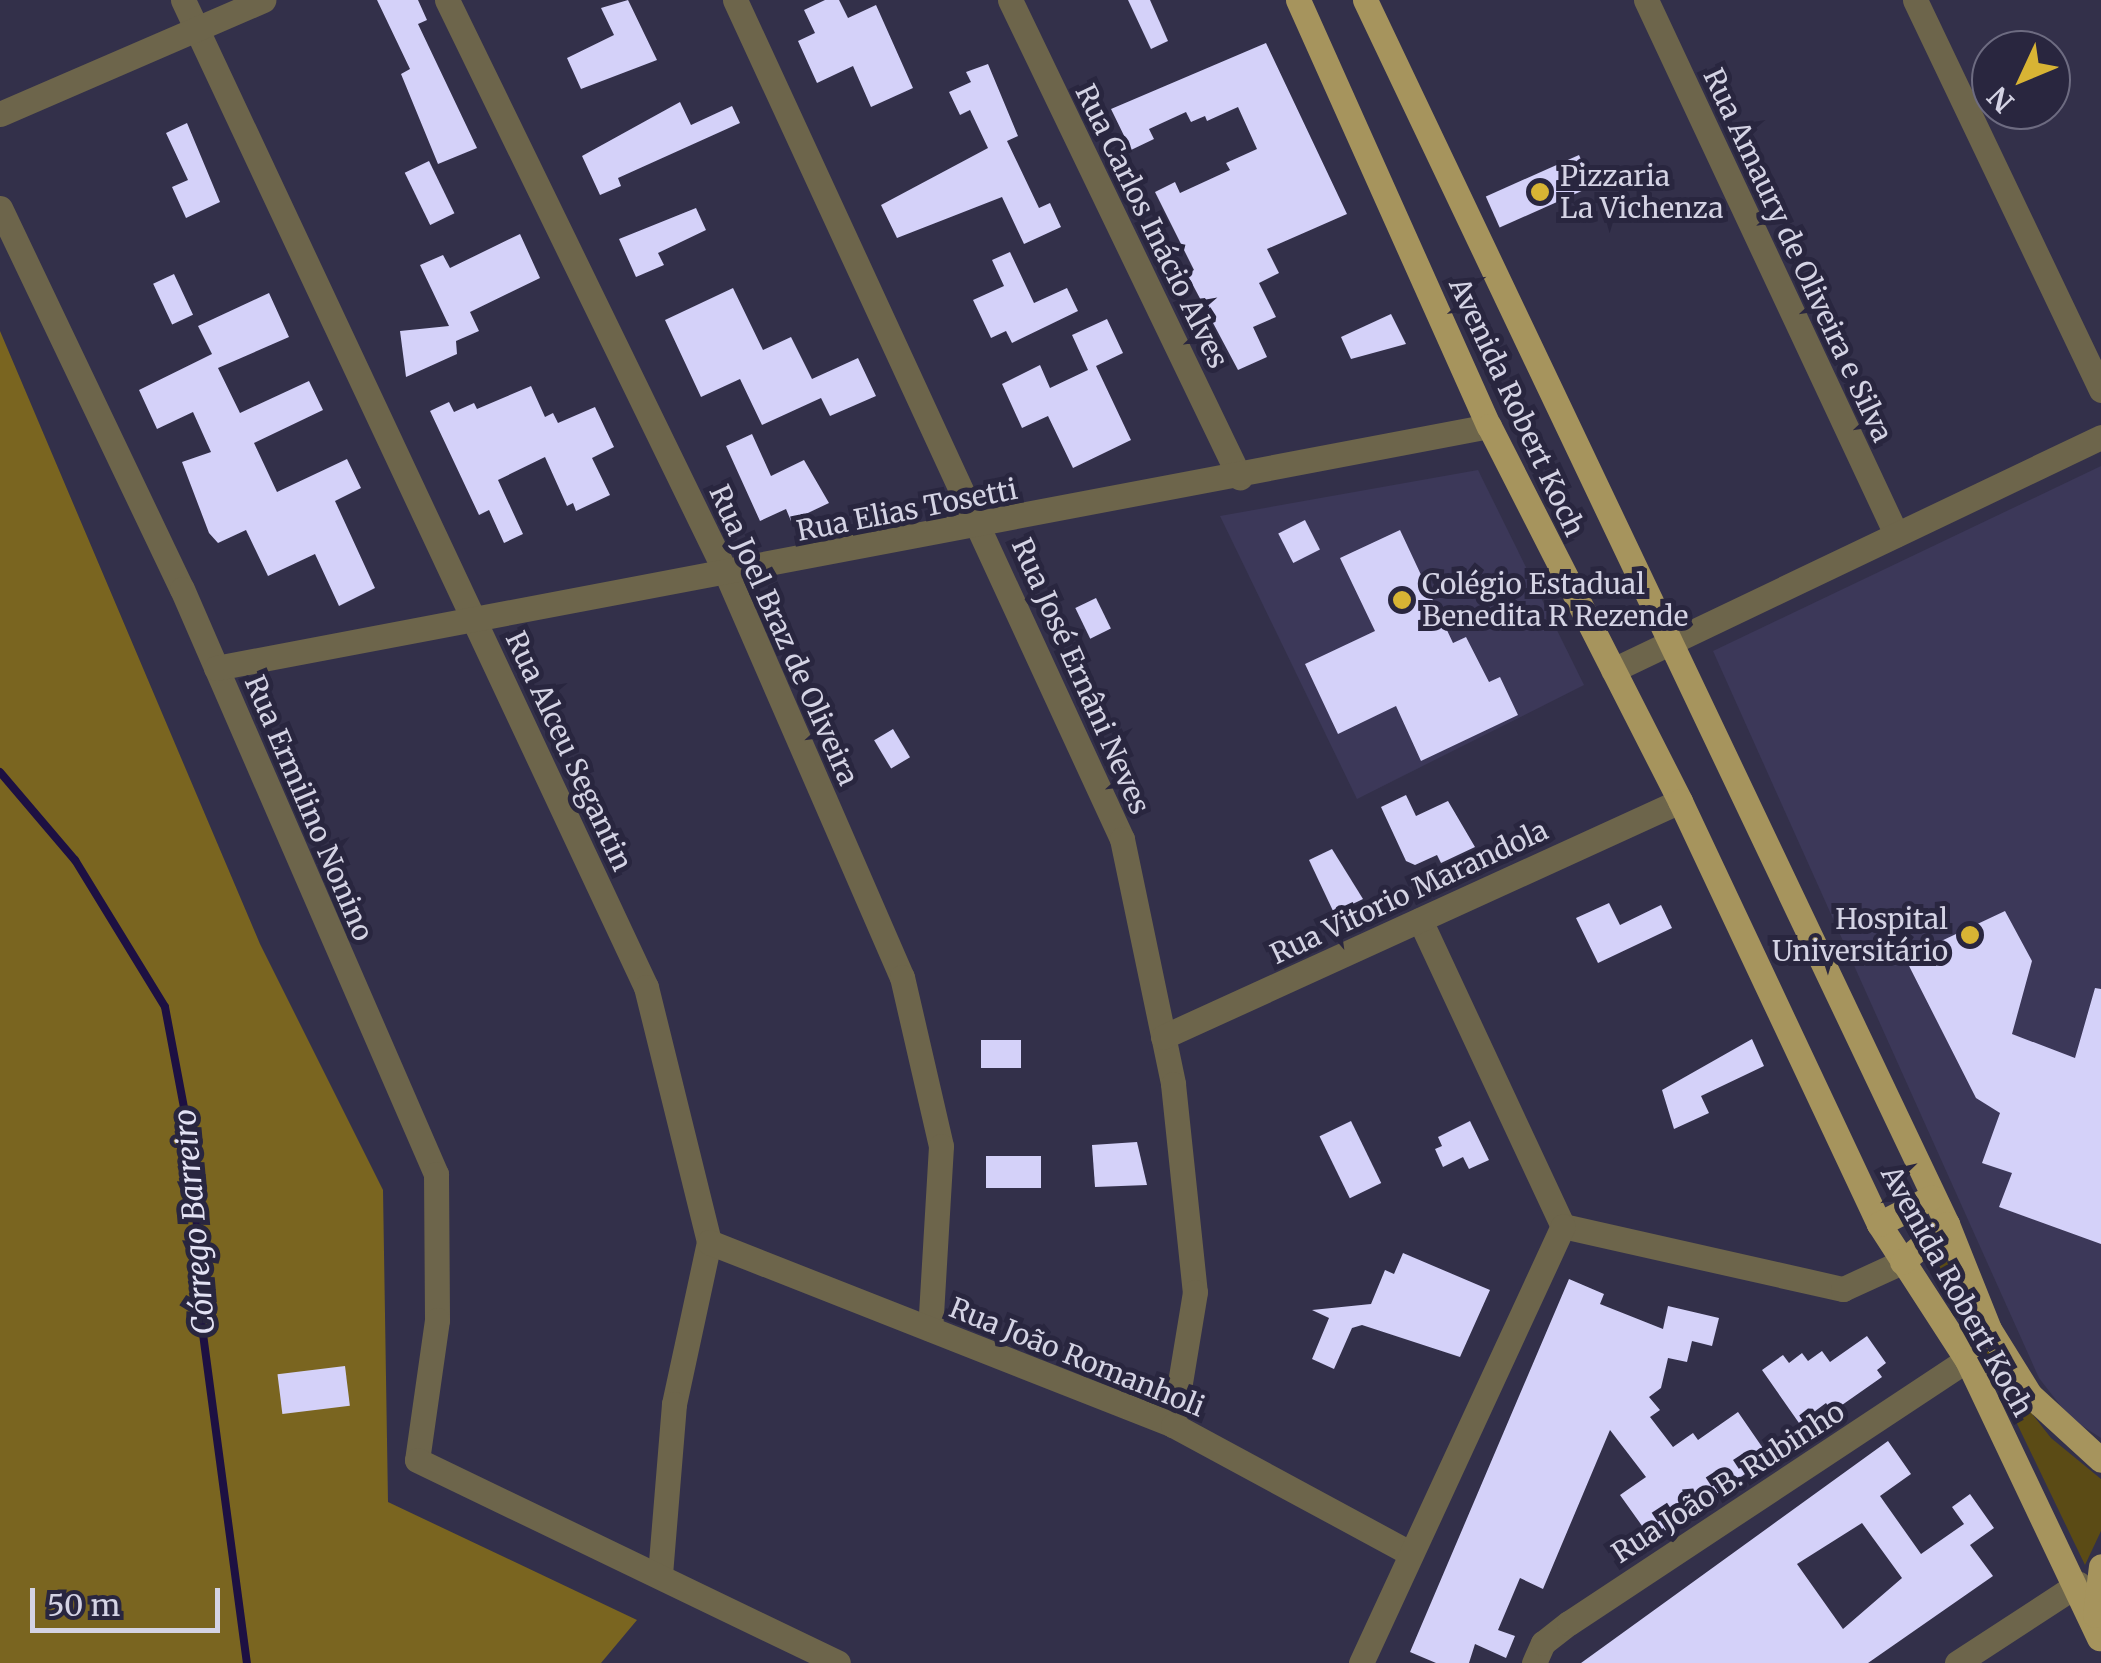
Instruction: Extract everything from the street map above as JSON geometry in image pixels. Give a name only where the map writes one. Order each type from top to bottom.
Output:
[{"type":"main road","name":"Avenida Robert Koch","points":[[1298,0],[1490,426],[1680,801],[1880,1224],[1967,1360],[2078,1584],[2100,1640]]},
{"type":"main road","name":"Avenida Robert Koch","points":[[1365,0],[1668,645],[1947,1224],[1989,1329],[2030,1395],[2101,1460]]},
{"type":"main road","points":[[1880,1224],[1932,1198]]},
{"type":"main road","points":[[1902,1262],[1947,1224]]},
{"type":"main road","points":[[2100,1640],[2093,1604],[2101,1566]]},
{"type":"street","name":"Rua Alceu Segantin","points":[[182,0],[646,987],[709,1242],[674,1404],[660,1573]]},
{"type":"street","points":[[0,114],[263,0]]},
{"type":"street","name":"Rua Joel Braz de Oliveira","points":[[447,0],[727,575],[902,978],[941,1146],[930,1329]]},
{"type":"street","name":"Rua José Ernâni Neves","points":[[735,0],[1122,838],[1163,1037],[1195,1292],[1172,1424]]},
{"type":"street","name":"Rua Carlos Inácio Alves","points":[[1010,0],[1240,478]]},
{"type":"street","name":"Rua Amaury de Oliveira e Silva","points":[[1646,0],[1896,534]]},
{"type":"street","points":[[1914,0],[2101,390]]},
{"type":"street","name":"Rua Ermilino Nonino","points":[[0,208],[216,668],[436,1174],[437,1320],[417,1460],[660,1573]]},
{"type":"street","name":"Rua Elias Tosetti","points":[[216,668],[475,623],[1240,478],[1490,426]]},
{"type":"street","points":[[1613,670],[2101,437]]},
{"type":"street","name":"Rua Vitorio Marandola","points":[[1163,1037],[1680,801]]},
{"type":"street","points":[[1361,1663],[1562,1226],[1420,920]]},
{"type":"street","points":[[1562,1226],[1843,1289],[1902,1262]]},
{"type":"street","name":"Rua João Romanholi","points":[[709,1242],[1172,1424],[1410,1554]]},
{"type":"street","name":"Rua João B. Rubinho","points":[[1534,1663],[1543,1643],[1568,1623],[1967,1360]]},
{"type":"street","points":[[660,1573],[838,1663]]},
{"type":"street","points":[[1957,1663],[2078,1584]]},
{"type":"shaded area","points":[[0,331],[260,944],[383,1190],[388,1502],[637,1620],[601,1663],[0,1663]]},
{"type":"shaded area","name":"Hospital Universitário","points":[[2101,466],[2101,1438],[2070,1418],[2039,1378],[1713,651]]},
{"type":"shaded area","name":"Colégio Estadual Benedita R Rezende","points":[[1478,470],[1584,685],[1357,799],[1220,516]]},
{"type":"shaded area","points":[[1944,1255],[2003,1377],[2051,1438],[2101,1479],[2101,1531],[2085,1565],[1970,1326],[1929,1264]]},
{"type":"building","points":[[377,0],[418,0],[427,20],[418,24],[477,148],[438,164],[401,74],[410,69]]},
{"type":"building","points":[[628,0],[657,60],[581,89],[567,58],[614,35],[601,8]]},
{"type":"building","points":[[825,0],[839,0],[848,18],[876,5],[913,88],[871,107],[853,66],[817,83],[798,41],[815,33],[804,10]]},
{"type":"building","points":[[1128,0],[1150,0],[1168,41],[1151,49]]},
{"type":"building","points":[[1266,43],[1347,214],[1267,249],[1279,273],[1259,283],[1276,317],[1253,327],[1267,357],[1238,370],[1187,274],[1194,270],[1155,192],[1175,182],[1180,193],[1230,170],[1226,163],[1257,149],[1238,107],[1207,121],[1205,116],[1191,122],[1186,112],[1149,129],[1154,139],[1131,150],[1111,109]]},
{"type":"building","points":[[988,64],[1018,136],[1007,141],[1039,208],[1050,203],[1061,227],[1024,244],[1002,197],[897,238],[881,205],[988,148],[970,110],[960,115],[949,92],[971,82],[966,72]]},
{"type":"building","points":[[680,102],[691,125],[732,106],[740,123],[618,178],[621,186],[600,195],[582,156]]},
{"type":"building","points":[[187,123],[220,202],[186,218],[172,187],[188,180],[166,133]]},
{"type":"building","name":"Pizzaria La Vichenza","points":[[1579,155],[1593,186],[1500,228],[1486,196]]},
{"type":"building","points":[[429,161],[454,213],[430,225],[405,173]]},
{"type":"building","points":[[696,208],[706,230],[658,253],[664,265],[636,277],[619,239]]},
{"type":"building","points":[[520,234],[540,278],[470,312],[479,331],[456,341],[457,354],[406,377],[400,331],[449,326],[420,265],[443,255],[450,268]]},
{"type":"building","points":[[1010,252],[1034,303],[1067,288],[1078,311],[1012,343],[1006,331],[991,338],[973,300],[1004,286],[992,260]]},
{"type":"building","points":[[174,274],[193,315],[172,325],[153,284]]},
{"type":"building","points":[[733,288],[763,350],[791,337],[812,379],[858,358],[876,396],[830,416],[821,398],[762,425],[740,379],[701,397],[665,320]]},
{"type":"building","points":[[269,293],[289,337],[218,368],[240,413],[309,381],[323,410],[254,443],[277,492],[347,459],[361,488],[335,501],[375,588],[339,606],[315,554],[268,576],[246,530],[218,543],[209,533],[182,462],[211,452],[193,412],[157,429],[139,390],[212,354],[198,326]]},
{"type":"building","points":[[1391,314],[1406,344],[1351,359],[1341,337]]},
{"type":"building","points":[[1107,319],[1123,353],[1096,366],[1131,440],[1073,468],[1048,416],[1022,428],[1002,384],[1040,365],[1050,388],[1088,370],[1072,335]]},
{"type":"building","points":[[531,386],[545,417],[553,413],[558,423],[595,407],[614,447],[592,458],[610,495],[576,511],[573,503],[567,506],[545,457],[498,480],[523,534],[504,543],[489,510],[479,515],[430,411],[449,402],[454,412],[474,403],[477,409]]},
{"type":"building","points":[[752,434],[771,476],[804,460],[829,503],[791,521],[786,509],[760,521],[726,446]]},
{"type":"building","points":[[1305,520],[1320,549],[1293,563],[1278,534]]},
{"type":"building","points":[[1400,530],[1453,643],[1466,637],[1489,682],[1500,677],[1518,715],[1421,761],[1396,706],[1338,734],[1305,664],[1375,631],[1340,558]]},
{"type":"building","points":[[1096,598],[1111,629],[1090,639],[1075,608]]},
{"type":"building","points":[[893,729],[910,757],[891,769],[874,740]]},
{"type":"building","points":[[1406,795],[1416,816],[1448,801],[1475,847],[1441,863],[1437,855],[1415,865],[1406,861],[1381,807]]},
{"type":"building","points":[[1332,849],[1363,899],[1334,913],[1309,860]]},
{"type":"building","points":[[1609,903],[1620,925],[1661,905],[1672,928],[1598,963],[1576,918]]},
{"type":"building","points":[[2005,911],[2032,961],[2012,1034],[2075,1058],[2095,988],[2101,989],[2101,1244],[1999,1207],[2012,1173],[1982,1163],[2000,1113],[1976,1098],[1905,958]]},
{"type":"building","points":[[1752,1039],[1764,1066],[1701,1096],[1709,1113],[1674,1129],[1662,1090]]},
{"type":"building","points":[[981,1040],[1021,1040],[1021,1068],[981,1068]]},
{"type":"building","points":[[1351,1121],[1381,1183],[1350,1198],[1320,1136]]},
{"type":"building","points":[[1470,1121],[1489,1160],[1469,1169],[1463,1157],[1443,1167],[1435,1149],[1442,1146],[1438,1137]]},
{"type":"building","points":[[1137,1142],[1147,1185],[1095,1187],[1092,1145]]},
{"type":"building","points":[[986,1156],[1041,1156],[1041,1188],[986,1188]]},
{"type":"building","points":[[1403,1253],[1490,1290],[1460,1357],[1362,1325],[1352,1328],[1334,1369],[1312,1359],[1329,1318],[1312,1310],[1371,1304],[1385,1270],[1394,1274]]},
{"type":"building","points":[[1569,1279],[1604,1294],[1600,1304],[1663,1329],[1668,1306],[1719,1318],[1712,1346],[1692,1341],[1687,1362],[1668,1358],[1661,1388],[1649,1397],[1660,1410],[1650,1417],[1673,1447],[1693,1433],[1698,1440],[1738,1412],[1769,1457],[1663,1532],[1657,1522],[1645,1530],[1620,1495],[1646,1477],[1610,1430],[1543,1589],[1520,1578],[1498,1630],[1515,1636],[1506,1658],[1475,1644],[1469,1663],[1436,1663],[1410,1652]]},
{"type":"building","points":[[1867,1336],[1886,1363],[1877,1370],[1882,1377],[1832,1412],[1826,1403],[1799,1423],[1762,1370],[1783,1355],[1789,1363],[1802,1353],[1808,1361],[1822,1351],[1830,1362]]},
{"type":"building","points":[[345,1366],[350,1406],[282,1414],[278,1374]]},
{"type":"building","points":[[1888,1441],[1911,1474],[1880,1496],[1921,1554],[1964,1524],[1952,1507],[1970,1494],[1994,1528],[1970,1545],[1993,1576],[1868,1663],[1581,1663]],"holes":[[[1862,1523],[1902,1578],[1843,1629],[1797,1564]]]},
{"type":"waterway","name":"Córrego Barreiro","points":[[0,772],[75,860],[165,1007],[194,1161],[201,1319],[247,1663]]},
{"type":"place","name":"Pizzaria La Vichenza","points":[[1540,192]]},
{"type":"place","name":"Colégio Estadual Benedita R Rezende","points":[[1402,600]]},
{"type":"place","name":"Hospital Universitário","points":[[1970,935]]}]
